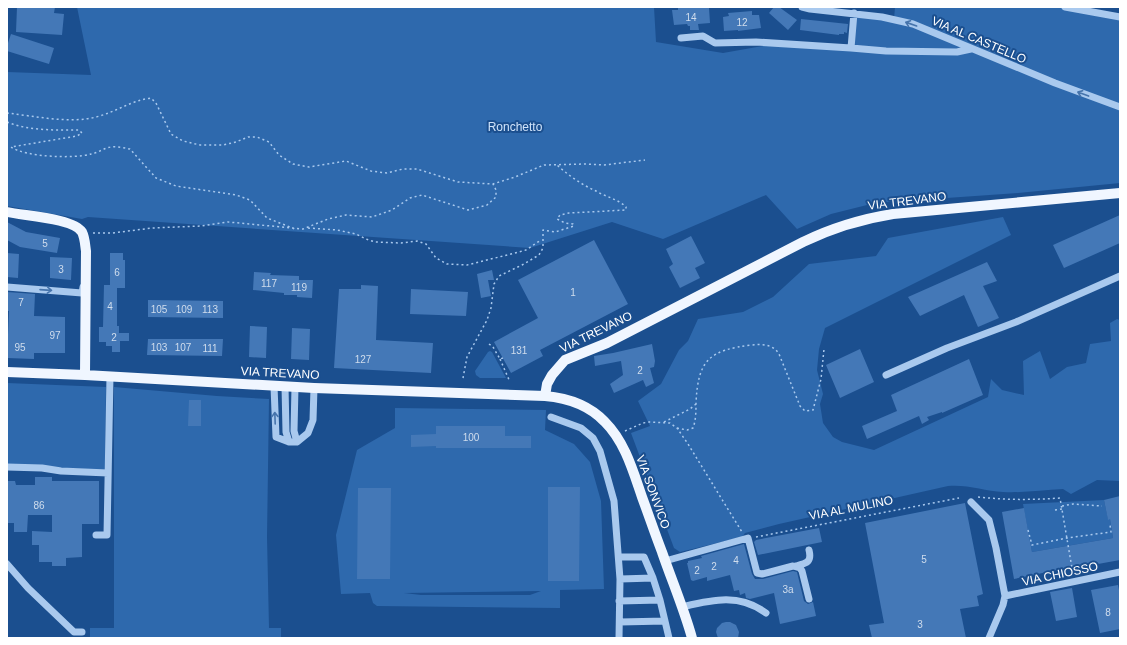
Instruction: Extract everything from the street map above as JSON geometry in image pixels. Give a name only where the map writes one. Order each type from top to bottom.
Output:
[{"type":"main road","name":"VIA TREVANO","points":[[7,372],[110,376],[314,388],[545,396],[547,384],[552,375],[565,360],[607,342],[833,228],[861,220],[893,214],[1120,193]]},
{"type":"main road","points":[[7,212],[68,223],[77,227],[82,233],[85,241],[86,271],[85,375]]},
{"type":"main road","name":"VIA SONVICO","points":[[545,396],[573,400],[585,406],[604,421],[616,435],[634,473],[692,638]]},
{"type":"street","name":"VIA AL CASTELLO","points":[[802,7],[894,19],[913,24],[1055,83],[1120,107]]},
{"type":"street","points":[[1065,7],[1120,17]]},
{"type":"street","points":[[851,48],[854,13]]},
{"type":"street","points":[[681,38],[703,36],[715,43],[756,42],[886,51],[957,52],[972,49]]},
{"type":"street","points":[[7,288],[82,293],[86,271]]},
{"type":"street","points":[[886,375],[947,348],[1016,322],[1120,276]]},
{"type":"street","points":[[96,535],[108,535],[110,376]]},
{"type":"street","points":[[274,386],[276,437],[289,442],[297,442],[308,433],[313,420],[314,388]]},
{"type":"street","points":[[285,386],[286,432],[289,442]]},
{"type":"street","points":[[295,387],[294,431],[297,442]]},
{"type":"street","points":[[551,417],[581,428],[593,438],[600,451],[614,501],[620,579],[619,638]]},
{"type":"street","points":[[7,467],[108,473]]},
{"type":"street","points":[[971,502],[988,520],[996,548],[1005,596],[1003,605],[988,638]]},
{"type":"street","points":[[665,561],[747,539],[757,573],[762,574],[807,563],[810,556],[809,550]]},
{"type":"street","points":[[619,558],[644,557],[660,600],[669,638]]},
{"type":"street","points":[[7,564],[28,588],[74,632],[82,632]]},
{"type":"street","points":[[796,566],[802,571],[809,599]]},
{"type":"street","name":"VIA CHIOSSO","points":[[1005,596],[1120,572]]},
{"type":"street","points":[[620,579],[653,578]]},
{"type":"street","points":[[682,607],[716,600],[733,599],[747,602],[759,607],[766,613]]},
{"type":"street","points":[[619,601],[660,600]]},
{"type":"street","points":[[620,622],[665,621]]},
{"type":"path","points":[[7,113],[83,119],[96,117],[139,99],[151,98],[156,103],[171,134],[183,141],[200,145],[223,146],[248,137],[258,137],[269,142],[279,155],[293,164],[309,167],[346,161],[376,172],[387,173],[403,169],[417,169],[458,182],[493,184],[516,177],[544,165],[604,164],[645,160]]},
{"type":"path","points":[[7,122],[16,126],[44,129],[79,130],[82,132],[77,136],[11,147],[15,150],[33,155],[77,156],[90,155],[112,146],[130,148],[156,178],[176,186],[236,195],[250,200],[267,218],[295,229]]},
{"type":"path","points":[[462,378],[467,357],[487,320],[494,284],[499,276],[539,255],[543,248],[543,230],[555,232],[574,226],[573,224],[565,223],[557,219],[560,215],[569,213],[626,210],[626,207],[622,203],[595,191],[565,173],[557,165]]},
{"type":"path","points":[[82,233],[113,233],[152,228],[201,226],[228,222],[303,229],[328,219],[346,215],[372,217],[392,210],[410,198],[422,195],[468,210],[487,205],[496,197],[496,190],[493,184]]},
{"type":"path","points":[[306,228],[337,230],[356,234],[375,242],[401,243],[417,241],[426,244],[436,258],[447,264],[467,265],[511,254],[526,250],[542,240]]},
{"type":"path","points":[[489,344],[493,347],[500,359],[510,382]]},
{"type":"path","points":[[676,428],[687,430],[694,428],[696,404],[703,366],[708,359],[726,349],[764,345],[774,347],[777,350],[800,406],[805,411],[811,411],[815,407],[821,379],[824,349]]},
{"type":"path","points":[[664,422],[690,409],[696,404]]},
{"type":"path","points":[[616,435],[643,424],[664,422],[670,423],[676,428],[688,444],[747,539]]},
{"type":"path","points":[[976,497],[1031,500],[1060,498],[1074,582]]},
{"type":"path","name":"VIA AL MULINO","points":[[747,539],[959,498]]},
{"type":"path","points":[[1055,510],[1073,504],[1102,506]]},
{"type":"path","points":[[1028,530],[1031,545],[1111,532],[1111,525]]},
{"type":"green space","name":"Ronchetto","points":[[77,7],[654,7],[656,42],[723,53],[774,44],[851,47],[854,13],[894,19],[895,7],[1065,7],[1120,17],[1120,183],[1018,193],[875,203],[831,214],[797,229],[766,195],[663,239],[612,222],[530,248],[88,217],[82,219],[7,206],[7,72],[91,75]]},
{"type":"green space","points":[[1003,217],[1011,235],[825,328],[819,349],[817,370],[823,394],[820,404],[823,423],[833,437],[842,442],[874,450],[988,397],[991,379],[1002,390],[1024,395],[1023,361],[1040,351],[1050,379],[1067,367],[1086,363],[1090,344],[1111,341],[1110,323],[1117,319],[1120,320],[1120,481],[1097,480],[1071,494],[1063,489],[1010,492],[962,486],[948,486],[779,524],[745,533],[742,537],[680,552],[674,548],[631,433],[650,426],[638,401],[661,384],[679,350],[688,341],[698,319],[743,312],[773,297],[809,264],[876,256],[888,238]]},
{"type":"green space","points":[[490,351],[492,352],[506,378],[480,378],[476,375],[475,371]]},
{"type":"green space","points":[[7,383],[106,387],[105,469],[7,465]]},
{"type":"green space","points":[[114,387],[269,399],[267,537],[269,628],[281,628],[281,638],[90,638],[90,628],[114,628]]},
{"type":"green space","points":[[395,408],[546,410],[545,430],[574,444],[590,462],[601,501],[604,589],[560,590],[560,608],[377,606],[373,603],[370,593],[341,594],[336,535],[357,450],[395,428]],"holes":[[[541,591],[530,595],[421,595],[404,593]]]},
{"type":"green space","points":[[1104,500],[1108,519],[1110,519],[1113,538],[1032,552],[1023,504]]},
{"type":"building","points":[[17,7],[55,7],[54,13],[64,14],[62,35],[16,32]]},
{"type":"building","points":[[678,7],[709,8],[710,23],[698,24],[699,30],[690,30],[690,26],[687,24],[674,25],[672,10],[678,10]]},
{"type":"building","points":[[774,7],[779,7],[797,20],[788,30],[769,13]]},
{"type":"building","points":[[752,11],[752,15],[759,15],[761,28],[724,31],[723,17],[729,16],[728,13]]},
{"type":"building","points":[[801,19],[848,24],[847,33],[844,32],[844,34],[839,35],[800,30]]},
{"type":"building","points":[[11,34],[54,48],[49,64],[7,51]]},
{"type":"building","points":[[1120,215],[1120,243],[1064,268],[1053,245]]},
{"type":"building","points":[[7,222],[26,232],[60,238],[57,253],[20,247],[7,240]]},
{"type":"building","points":[[691,236],[705,263],[695,268],[700,278],[680,288],[669,267],[673,264],[666,249]]},
{"type":"building","points":[[594,240],[628,304],[540,350],[543,356],[511,373],[494,342],[538,318],[518,280]]},
{"type":"building","points":[[7,253],[19,254],[18,278],[7,277]]},
{"type":"building","points":[[110,253],[123,253],[123,260],[125,260],[125,288],[117,288],[117,326],[119,326],[119,333],[129,333],[129,341],[120,341],[120,352],[112,352],[112,346],[106,346],[106,342],[99,342],[99,327],[103,327],[104,285],[110,285]]},
{"type":"building","points":[[50,257],[72,258],[71,280],[50,278]]},
{"type":"building","points":[[987,262],[997,281],[983,286],[999,318],[978,327],[964,295],[920,316],[908,297]]},
{"type":"building","points":[[492,270],[494,280],[488,280],[491,296],[481,298],[477,274]]},
{"type":"building","points":[[254,272],[271,273],[270,275],[299,276],[299,280],[313,280],[312,298],[253,290]]},
{"type":"building","points":[[361,285],[378,286],[376,340],[433,343],[431,373],[334,368],[339,289],[361,289]]},
{"type":"building","points":[[411,289],[468,292],[466,316],[410,314]]},
{"type":"building","points":[[7,292],[35,294],[34,316],[65,317],[65,353],[34,353],[34,359],[7,358],[9,311],[7,311]]},
{"type":"building","points":[[148,300],[223,301],[223,318],[148,317]]},
{"type":"building","points":[[250,326],[267,327],[266,358],[249,357]]},
{"type":"building","points":[[292,328],[310,329],[309,360],[291,359]]},
{"type":"building","points":[[148,339],[223,339],[222,356],[147,355]]},
{"type":"building","points":[[652,344],[655,361],[654,367],[650,368],[654,383],[646,387],[643,380],[614,393],[610,384],[623,375],[621,361],[595,366],[594,356]]},
{"type":"building","points":[[860,349],[874,382],[840,398],[826,365]]},
{"type":"building","points":[[969,359],[983,395],[942,413],[927,417],[929,420],[922,424],[919,416],[867,439],[862,426],[897,411],[891,395]]},
{"type":"building","points":[[189,400],[201,400],[201,426],[188,426]]},
{"type":"building","points":[[436,426],[505,426],[505,436],[531,436],[531,448],[436,448],[436,446],[411,447],[411,435],[436,434]]},
{"type":"building","points":[[35,477],[52,477],[52,481],[99,481],[99,524],[82,524],[82,557],[66,558],[66,566],[52,566],[52,562],[39,562],[39,545],[32,545],[32,531],[52,532],[52,515],[28,515],[27,532],[14,532],[14,523],[7,523],[7,481],[15,481],[16,485],[35,485]]},
{"type":"building","points":[[548,487],[580,487],[579,581],[548,581]]},
{"type":"building","points":[[358,488],[391,488],[390,579],[357,579]]},
{"type":"building","points":[[1120,496],[1120,560],[1076,568],[1076,566],[1014,579],[1002,512],[1024,508],[1032,552],[1113,538],[1110,519],[1108,520],[1104,500]]},
{"type":"building","points":[[965,503],[983,594],[977,596],[979,606],[960,609],[966,638],[872,638],[869,625],[884,623],[865,523]]},
{"type":"building","points":[[819,528],[822,542],[758,555],[754,542],[756,540]]},
{"type":"building","points":[[744,544],[752,574],[755,579],[763,579],[793,571],[797,572],[804,601],[808,604],[813,602],[816,616],[780,624],[774,593],[750,599],[746,598],[745,593],[740,595],[739,590],[734,591],[730,575],[707,581],[707,577],[693,581],[691,580],[687,563],[688,561]]},
{"type":"building","points":[[1118,585],[1120,595],[1120,629],[1100,633],[1091,590]]},
{"type":"building","points":[[1072,588],[1077,617],[1056,621],[1050,592]]},
{"type":"building","points":[[726,622],[736,625],[739,632],[738,638],[718,638],[716,632],[717,628],[722,623]]}]
